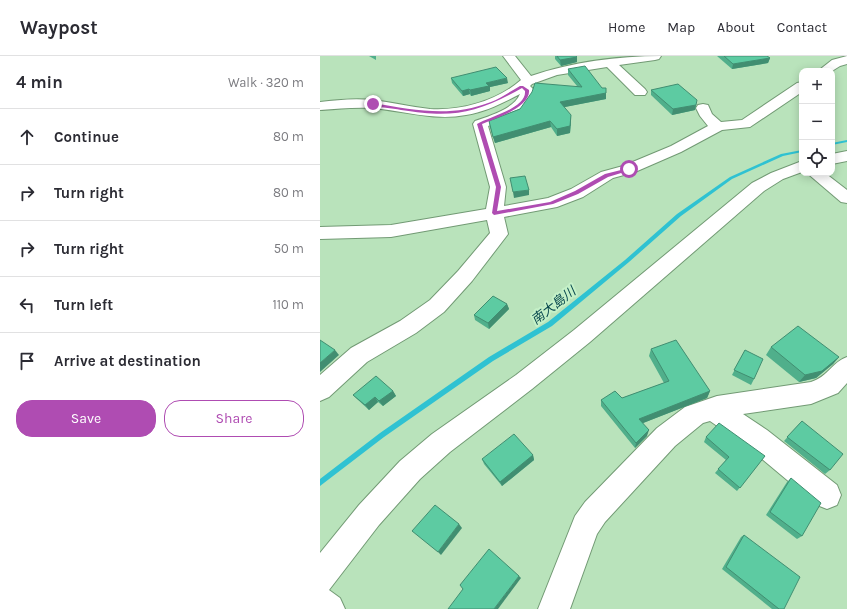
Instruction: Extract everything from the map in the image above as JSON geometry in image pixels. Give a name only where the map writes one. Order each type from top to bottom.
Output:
[{"type":"street","points":[[320,390],[358,355],[408,327],[437,306],[465,276],[498,234],[494,213],[498,187],[480,124],[502,115],[525,99],[528,95],[525,84],[509,56]]},
{"type":"street","points":[[320,106],[354,103],[373,104],[430,113],[453,113],[478,108],[494,102],[525,84],[555,72],[655,56]]},
{"type":"street","points":[[828,68],[836,63],[847,60]]},
{"type":"street","points":[[610,63],[640,92]]},
{"type":"street","points":[[320,234],[391,231],[552,203],[607,176],[629,169],[676,149],[719,126],[745,124],[799,88]]},
{"type":"street","points":[[703,108],[707,116],[714,124],[719,126]]},
{"type":"street","points":[[835,158],[847,156]]},
{"type":"street","points":[[320,578],[368,515],[410,470],[441,443],[524,382],[582,336],[758,187],[777,176],[799,167]]},
{"type":"street","points":[[819,176],[847,198]]},
{"type":"street","points":[[554,609],[585,526],[595,512],[666,437],[694,415],[752,401],[811,393],[830,386],[847,368]]},
{"type":"street","points":[[714,409],[758,439],[827,495]]},
{"type":"street","points":[[320,602],[329,609]]},
{"type":"building","points":[[557,56],[576,56],[577,57],[560,60]]},
{"type":"building","points":[[724,56],[767,56],[770,58],[733,64]]},
{"type":"building","points":[[585,66],[602,88],[606,88],[606,93],[560,102],[571,115],[570,126],[557,129],[550,121],[493,137],[489,121],[520,109],[532,92],[535,83],[582,87],[568,69]]},
{"type":"building","points":[[496,67],[507,78],[486,83],[489,86],[462,91],[451,78]]},
{"type":"building","points":[[678,84],[697,100],[696,105],[673,109],[651,90]]},
{"type":"building","points":[[525,176],[529,190],[513,192],[510,178]]},
{"type":"building","points":[[493,296],[507,304],[488,323],[474,315]]},
{"type":"building","points":[[798,326],[839,357],[822,371],[805,375],[771,347]]},
{"type":"building","points":[[320,340],[335,350],[320,363]]},
{"type":"building","points":[[676,340],[710,391],[639,419],[649,430],[636,443],[601,400],[615,391],[622,398],[669,381],[651,349]]},
{"type":"building","points":[[745,350],[763,359],[754,379],[734,370]]},
{"type":"building","points":[[376,376],[393,391],[379,401],[375,397],[365,405],[353,395]]},
{"type":"building","points":[[802,421],[843,454],[830,470],[787,437]]},
{"type":"building","points":[[719,423],[765,456],[740,488],[718,469],[729,457],[706,437]]},
{"type":"building","points":[[514,434],[533,455],[500,482],[482,459]]},
{"type":"building","points":[[791,478],[821,503],[802,536],[770,512]]},
{"type":"building","points":[[435,505],[459,524],[438,552],[412,531]]},
{"type":"building","points":[[744,535],[800,577],[784,609],[779,609],[726,567]]},
{"type":"building","points":[[489,549],[519,576],[494,609],[448,609],[463,589],[460,585]]},
{"type":"waterway","name":"南大島川","points":[[835,143],[847,141]]},
{"type":"waterway","name":"南大島川","points":[[320,483],[382,435],[491,359],[550,324],[627,261],[679,215],[731,178],[782,155],[799,152]]},
{"type":"route","points":[[373,104],[403,110],[430,113],[453,113],[478,108],[494,102],[522,87],[527,90],[528,95],[516,107],[502,115],[480,124],[498,187],[494,213],[552,203],[607,176],[629,169]]}]
